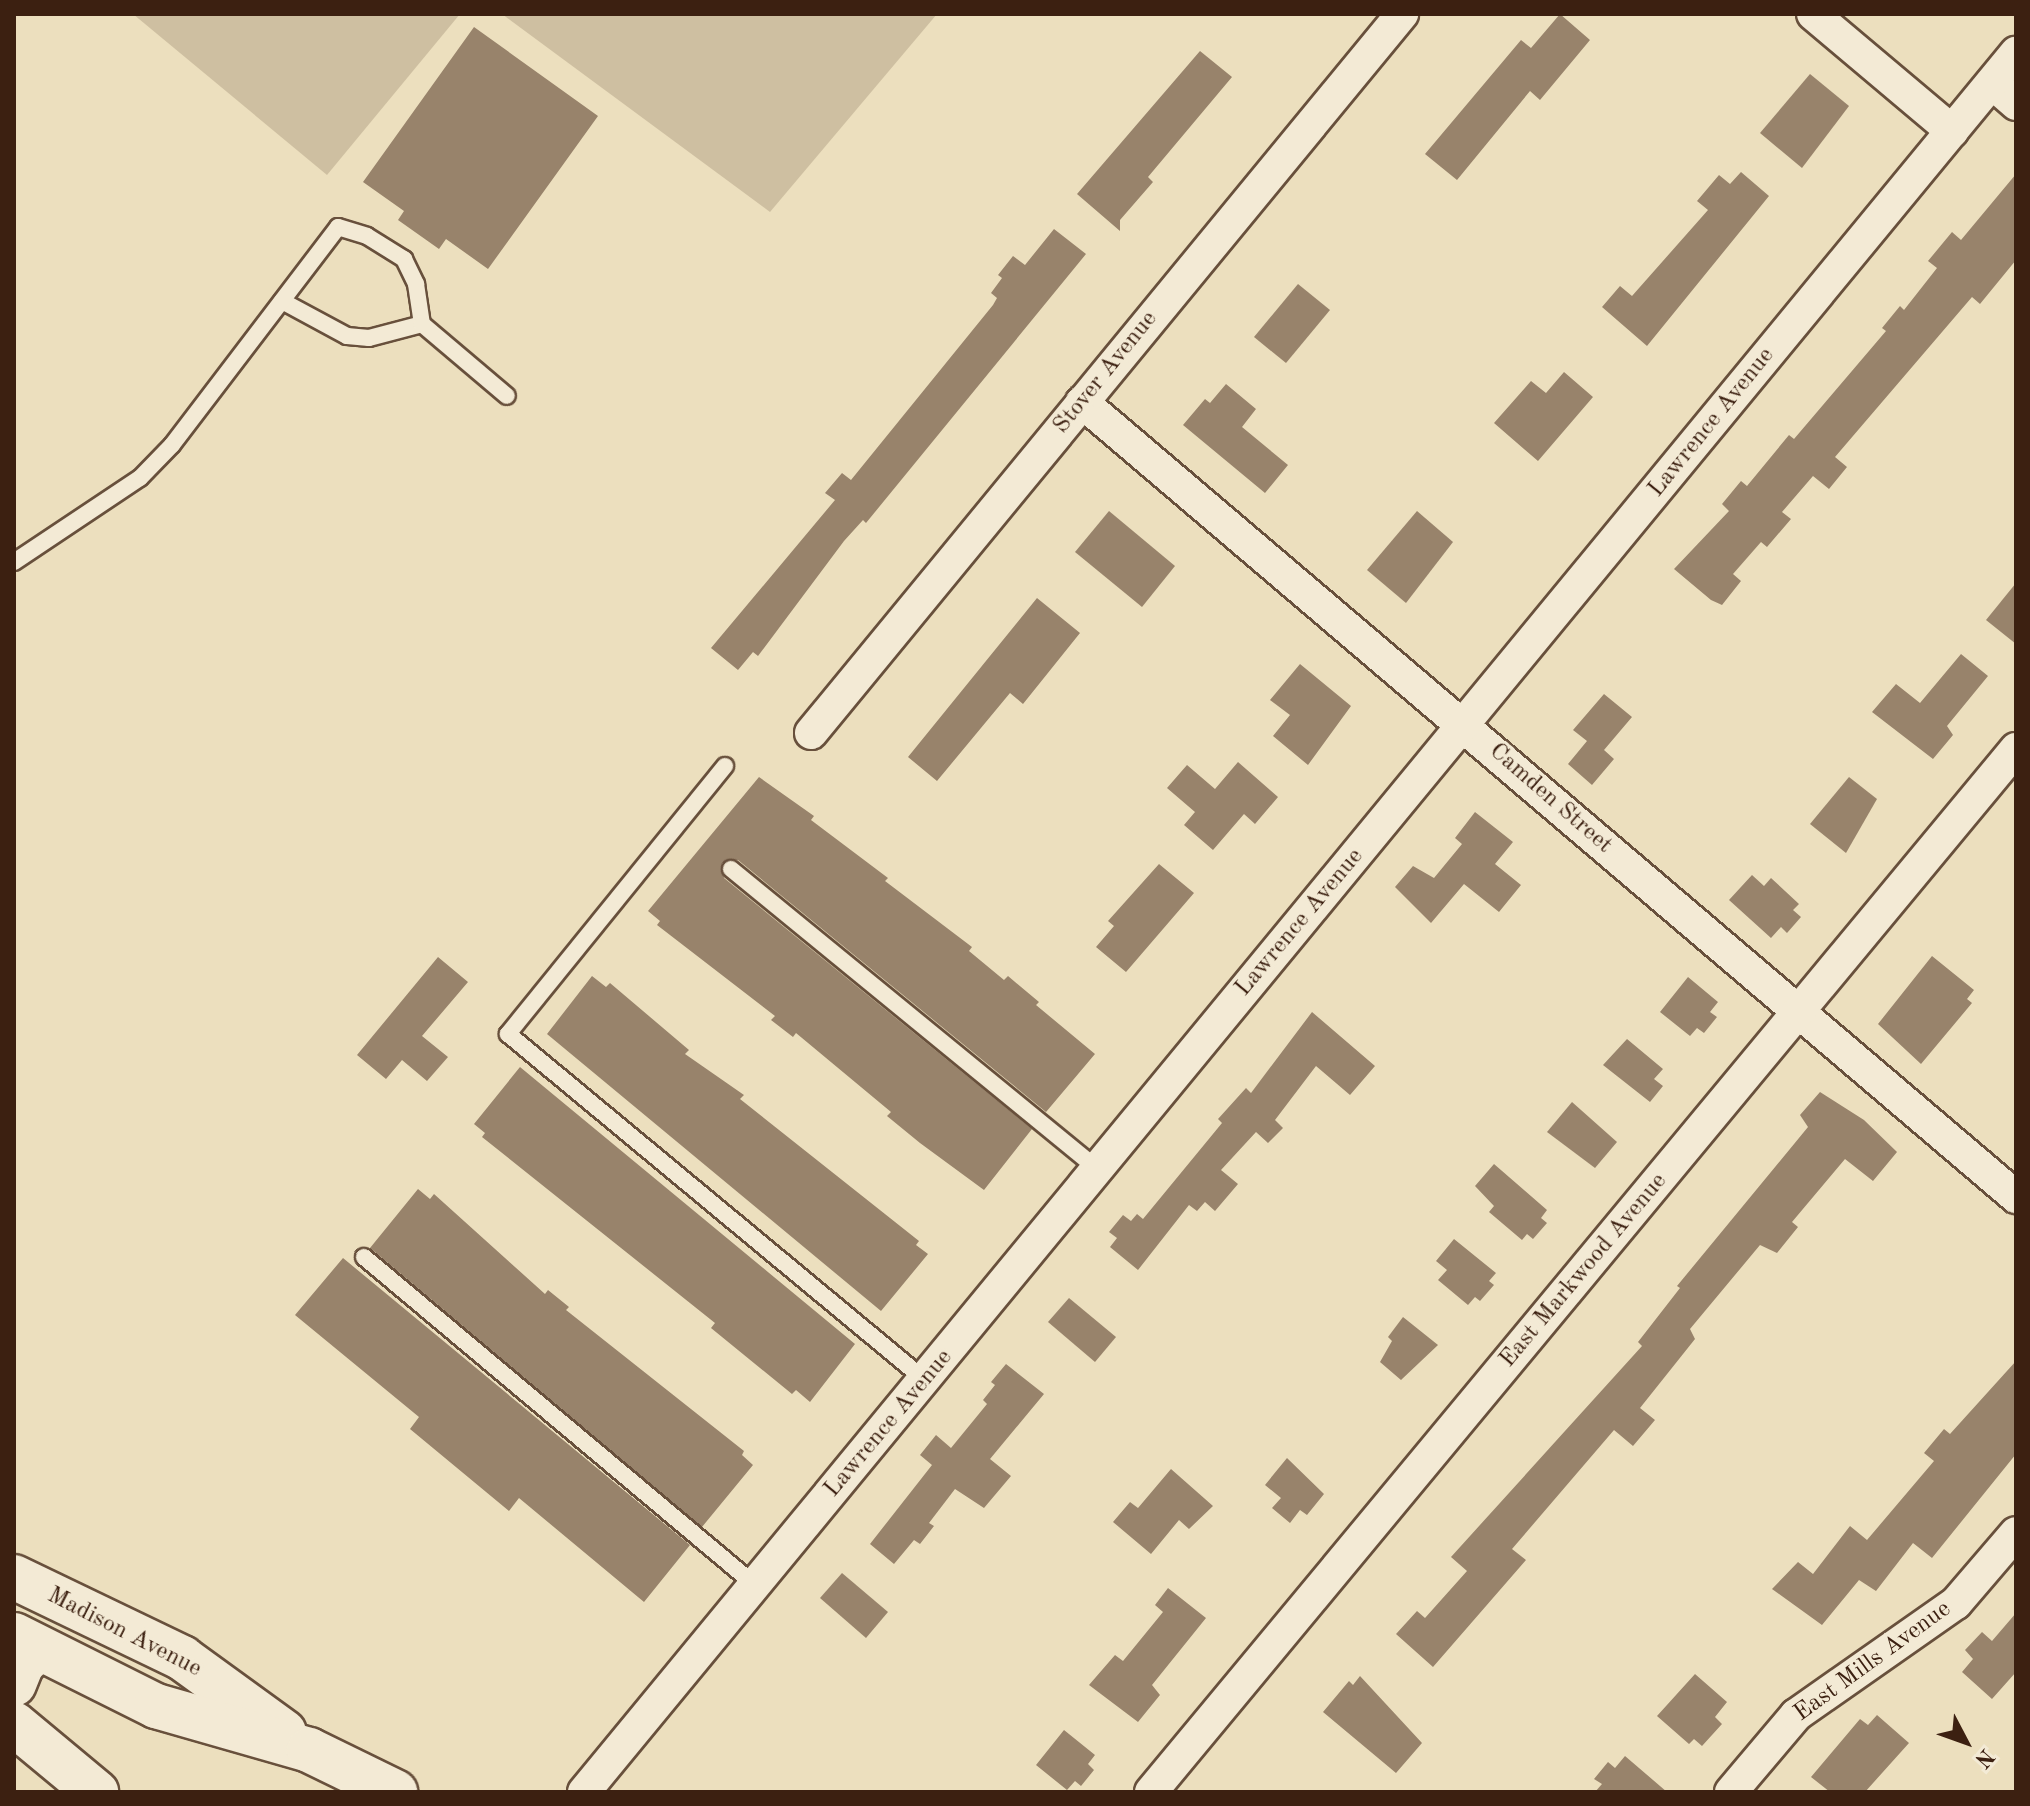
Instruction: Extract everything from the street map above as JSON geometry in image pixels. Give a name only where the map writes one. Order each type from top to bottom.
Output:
[{"type":"main road","name":"Madison Avenue","points":[[14,1577],[182,1658],[309,1750],[395,1792]]},
{"type":"main road","name":"Madison Avenue","points":[[27,1641],[156,1706],[309,1750]]},
{"type":"main road","points":[[14,1684],[27,1641]]},
{"type":"main road","points":[[16,1716],[96,1792]]},
{"type":"street","name":"Stover Avenue","points":[[811,733],[1402,14]]},
{"type":"street","points":[[1813,14],[1952,131]]},
{"type":"street","name":"Lawrence Avenue","points":[[584,1792],[2016,53]]},
{"type":"street","points":[[1992,83],[2016,104]]},
{"type":"street","name":"Camden Street","points":[[1082,402],[2016,1197]]},
{"type":"street","name":"East Markwood Avenue","points":[[1151,1792],[2016,749]]},
{"type":"street","name":"East Mills Avenue","points":[[1731,1792],[1796,1715],[1956,1603],[2016,1533]]},
{"type":"lane","points":[[14,562],[140,478],[172,445],[338,227],[367,236],[404,259],[416,284],[422,324],[507,396]]},
{"type":"lane","points":[[282,301],[347,336],[369,338],[422,324]]},
{"type":"lane","points":[[725,766],[508,1034],[925,1380]]},
{"type":"lane","points":[[731,869],[1098,1169]]},
{"type":"lane","points":[[364,1257],[755,1585]]},
{"type":"shaded area","points":[[133,14],[460,14],[327,175]]},
{"type":"shaded area","points":[[502,14],[937,14],[770,212]]},
{"type":"building","points":[[1560,14],[1590,40],[1540,100],[1530,91],[1457,180],[1425,154],[1521,40],[1531,48]]},
{"type":"building","points":[[474,27],[598,116],[488,269],[446,239],[439,249],[398,220],[404,211],[363,182]]},
{"type":"building","points":[[1200,51],[1232,77],[1148,177],[1153,182],[1120,220],[1120,231],[1077,194]]},
{"type":"building","points":[[1810,74],[1849,106],[1802,168],[1760,133]]},
{"type":"building","points":[[1741,172],[1769,196],[1647,346],[1602,307],[1620,286],[1632,296],[1708,210],[1697,201],[1719,175],[1730,184]]},
{"type":"building","points":[[2016,174],[2016,260],[1980,304],[1972,297],[1835,457],[1847,467],[1829,489],[1813,476],[1782,512],[1791,519],[1767,547],[1761,542],[1733,574],[1741,581],[1722,605],[1711,600],[1674,569],[1729,511],[1722,504],[1741,481],[1747,486],[1789,435],[1794,439],[1886,331],[1882,328],[1900,306],[1904,310],[1937,268],[1928,261],[1952,232],[1961,240]]},
{"type":"building","points":[[1054,229],[1086,254],[866,523],[863,520],[844,541],[758,656],[753,652],[738,670],[711,648],[835,500],[825,493],[842,473],[851,480],[993,305],[997,298],[991,293],[1002,278],[998,275],[1013,256],[1025,265]]},
{"type":"building","points":[[1298,284],[1330,310],[1286,363],[1254,337]]},
{"type":"building","points":[[1564,372],[1593,397],[1538,461],[1494,423],[1531,381],[1546,393]]},
{"type":"building","points":[[1226,384],[1256,409],[1242,427],[1288,465],[1265,493],[1183,425],[1205,399],[1210,403]]},
{"type":"building","points":[[1109,511],[1175,566],[1142,607],[1075,552]]},
{"type":"building","points":[[1417,511],[1453,542],[1406,603],[1367,570]]},
{"type":"building","points":[[2016,583],[2016,644],[1986,620]]},
{"type":"building","points":[[1037,598],[1080,633],[1023,704],[1010,693],[937,781],[908,757]]},
{"type":"building","points":[[1961,654],[1988,676],[1947,726],[1953,735],[1933,759],[1872,712],[1896,684],[1920,703]]},
{"type":"building","points":[[1300,664],[1351,706],[1308,765],[1273,736],[1290,715],[1270,700]]},
{"type":"building","points":[[1604,694],[1632,717],[1604,750],[1614,759],[1592,785],[1568,764],[1587,741],[1573,730]]},
{"type":"building","points":[[1238,762],[1278,797],[1255,824],[1244,814],[1213,850],[1184,825],[1195,812],[1167,788],[1187,765],[1215,789]]},
{"type":"building","points":[[759,777],[814,816],[811,820],[972,947],[969,951],[1004,980],[1008,976],[1039,1002],[1036,1005],[1095,1054],[1046,1112],[738,860],[722,863],[724,878],[1032,1129],[984,1190],[887,1116],[891,1112],[796,1033],[793,1037],[771,1020],[775,1016],[657,925],[660,921],[648,911]]},
{"type":"building","points":[[1849,777],[1877,799],[1846,853],[1810,824]]},
{"type":"building","points":[[1475,812],[1513,842],[1495,864],[1521,885],[1499,912],[1464,884],[1431,923],[1395,887],[1413,866],[1434,878],[1462,844],[1455,838]]},
{"type":"building","points":[[1159,864],[1194,893],[1126,972],[1096,947],[1114,926],[1108,921]]},
{"type":"building","points":[[1752,875],[1764,886],[1771,878],[1799,904],[1793,910],[1801,917],[1787,933],[1781,927],[1771,938],[1729,900]]},
{"type":"building","points":[[1932,956],[1974,990],[1967,999],[1972,1003],[1921,1064],[1878,1024]]},
{"type":"building","points":[[438,957],[468,982],[422,1036],[448,1057],[427,1081],[402,1060],[386,1079],[357,1055]]},
{"type":"building","points":[[592,976],[606,987],[610,983],[689,1050],[685,1054],[744,1095],[740,1099],[919,1241],[916,1245],[928,1254],[881,1311],[547,1034]]},
{"type":"building","points":[[1688,977],[1718,1002],[1710,1012],[1717,1017],[1704,1033],[1697,1028],[1690,1036],[1660,1012]]},
{"type":"building","points":[[1312,1012],[1375,1066],[1350,1095],[1316,1066],[1275,1120],[1283,1128],[1268,1143],[1256,1132],[1221,1170],[1238,1184],[1215,1211],[1205,1202],[1197,1211],[1189,1205],[1138,1270],[1110,1247],[1117,1238],[1109,1232],[1123,1215],[1131,1221],[1137,1214],[1143,1219],[1222,1123],[1218,1119],[1246,1088],[1251,1093]]},
{"type":"building","points":[[1627,1039],[1663,1069],[1654,1079],[1663,1086],[1650,1102],[1603,1065]]},
{"type":"building","points":[[520,1067],[855,1344],[810,1402],[796,1390],[792,1394],[711,1328],[715,1323],[482,1137],[485,1133],[474,1124]]},
{"type":"building","points":[[1820,1092],[1864,1120],[1897,1152],[1873,1181],[1845,1159],[1792,1222],[1798,1227],[1777,1253],[1760,1245],[1690,1329],[1695,1339],[1640,1408],[1655,1420],[1633,1446],[1614,1430],[1512,1549],[1526,1560],[1433,1667],[1396,1634],[1417,1611],[1425,1618],[1467,1571],[1451,1557],[1642,1346],[1638,1342],[1680,1288],[1677,1286],[1808,1127],[1800,1115]]},
{"type":"building","points":[[1572,1102],[1617,1142],[1595,1168],[1547,1132]]},
{"type":"building","points":[[1494,1164],[1547,1210],[1541,1218],[1547,1223],[1533,1239],[1527,1234],[1522,1240],[1489,1212],[1494,1206],[1475,1186]]},
{"type":"building","points":[[418,1189],[430,1199],[434,1194],[545,1294],[548,1290],[569,1307],[566,1310],[744,1451],[742,1455],[753,1465],[702,1527],[370,1248]]},
{"type":"building","points":[[1454,1239],[1496,1273],[1489,1281],[1494,1285],[1480,1301],[1475,1297],[1468,1305],[1438,1280],[1447,1270],[1436,1261]]},
{"type":"building","points":[[343,1258],[690,1545],[644,1602],[519,1498],[509,1511],[410,1429],[419,1417],[295,1315]]},
{"type":"building","points":[[1069,1298],[1116,1337],[1095,1362],[1048,1322]]},
{"type":"building","points":[[1403,1317],[1438,1345],[1401,1380],[1380,1362],[1392,1341],[1388,1337]]},
{"type":"building","points":[[2016,1361],[2016,1454],[1932,1558],[1913,1543],[1876,1591],[1859,1580],[1822,1625],[1772,1589],[1798,1562],[1813,1574],[1850,1526],[1867,1540],[1934,1461],[1924,1453],[1944,1429],[1950,1434]]},
{"type":"building","points":[[1006,1364],[1044,1394],[990,1459],[1011,1476],[984,1508],[955,1489],[929,1523],[934,1526],[920,1544],[914,1540],[894,1564],[870,1544],[932,1465],[920,1455],[936,1435],[951,1448],[987,1404],[983,1400],[995,1385],[991,1382]]},
{"type":"building","points":[[1287,1458],[1324,1494],[1307,1515],[1300,1510],[1290,1523],[1272,1508],[1281,1498],[1265,1485]]},
{"type":"building","points":[[1171,1469],[1213,1506],[1189,1529],[1179,1520],[1151,1554],[1113,1522],[1130,1502],[1138,1508]]},
{"type":"building","points":[[842,1573],[888,1612],[866,1638],[820,1598]]},
{"type":"building","points":[[1168,1588],[1206,1618],[1152,1685],[1160,1695],[1138,1722],[1089,1685],[1115,1655],[1123,1661],[1163,1612],[1155,1605]]},
{"type":"building","points":[[2016,1613],[2016,1672],[1992,1699],[1962,1672],[1973,1659],[1965,1650],[1982,1632],[1992,1641]]},
{"type":"building","points":[[1695,1674],[1727,1702],[1715,1717],[1722,1724],[1702,1746],[1694,1739],[1689,1744],[1657,1716]]},
{"type":"building","points":[[1360,1676],[1422,1743],[1396,1773],[1323,1712],[1349,1681],[1353,1685]]},
{"type":"building","points":[[1877,1715],[1909,1743],[1865,1792],[1830,1792],[1811,1777],[1860,1719],[1868,1725]]},
{"type":"building","points":[[1064,1730],[1095,1755],[1088,1764],[1094,1770],[1081,1786],[1075,1781],[1067,1790],[1036,1765]]},
{"type":"building","points":[[1625,1756],[1667,1792],[1595,1792],[1602,1784],[1594,1779],[1608,1762],[1615,1768]]}]
